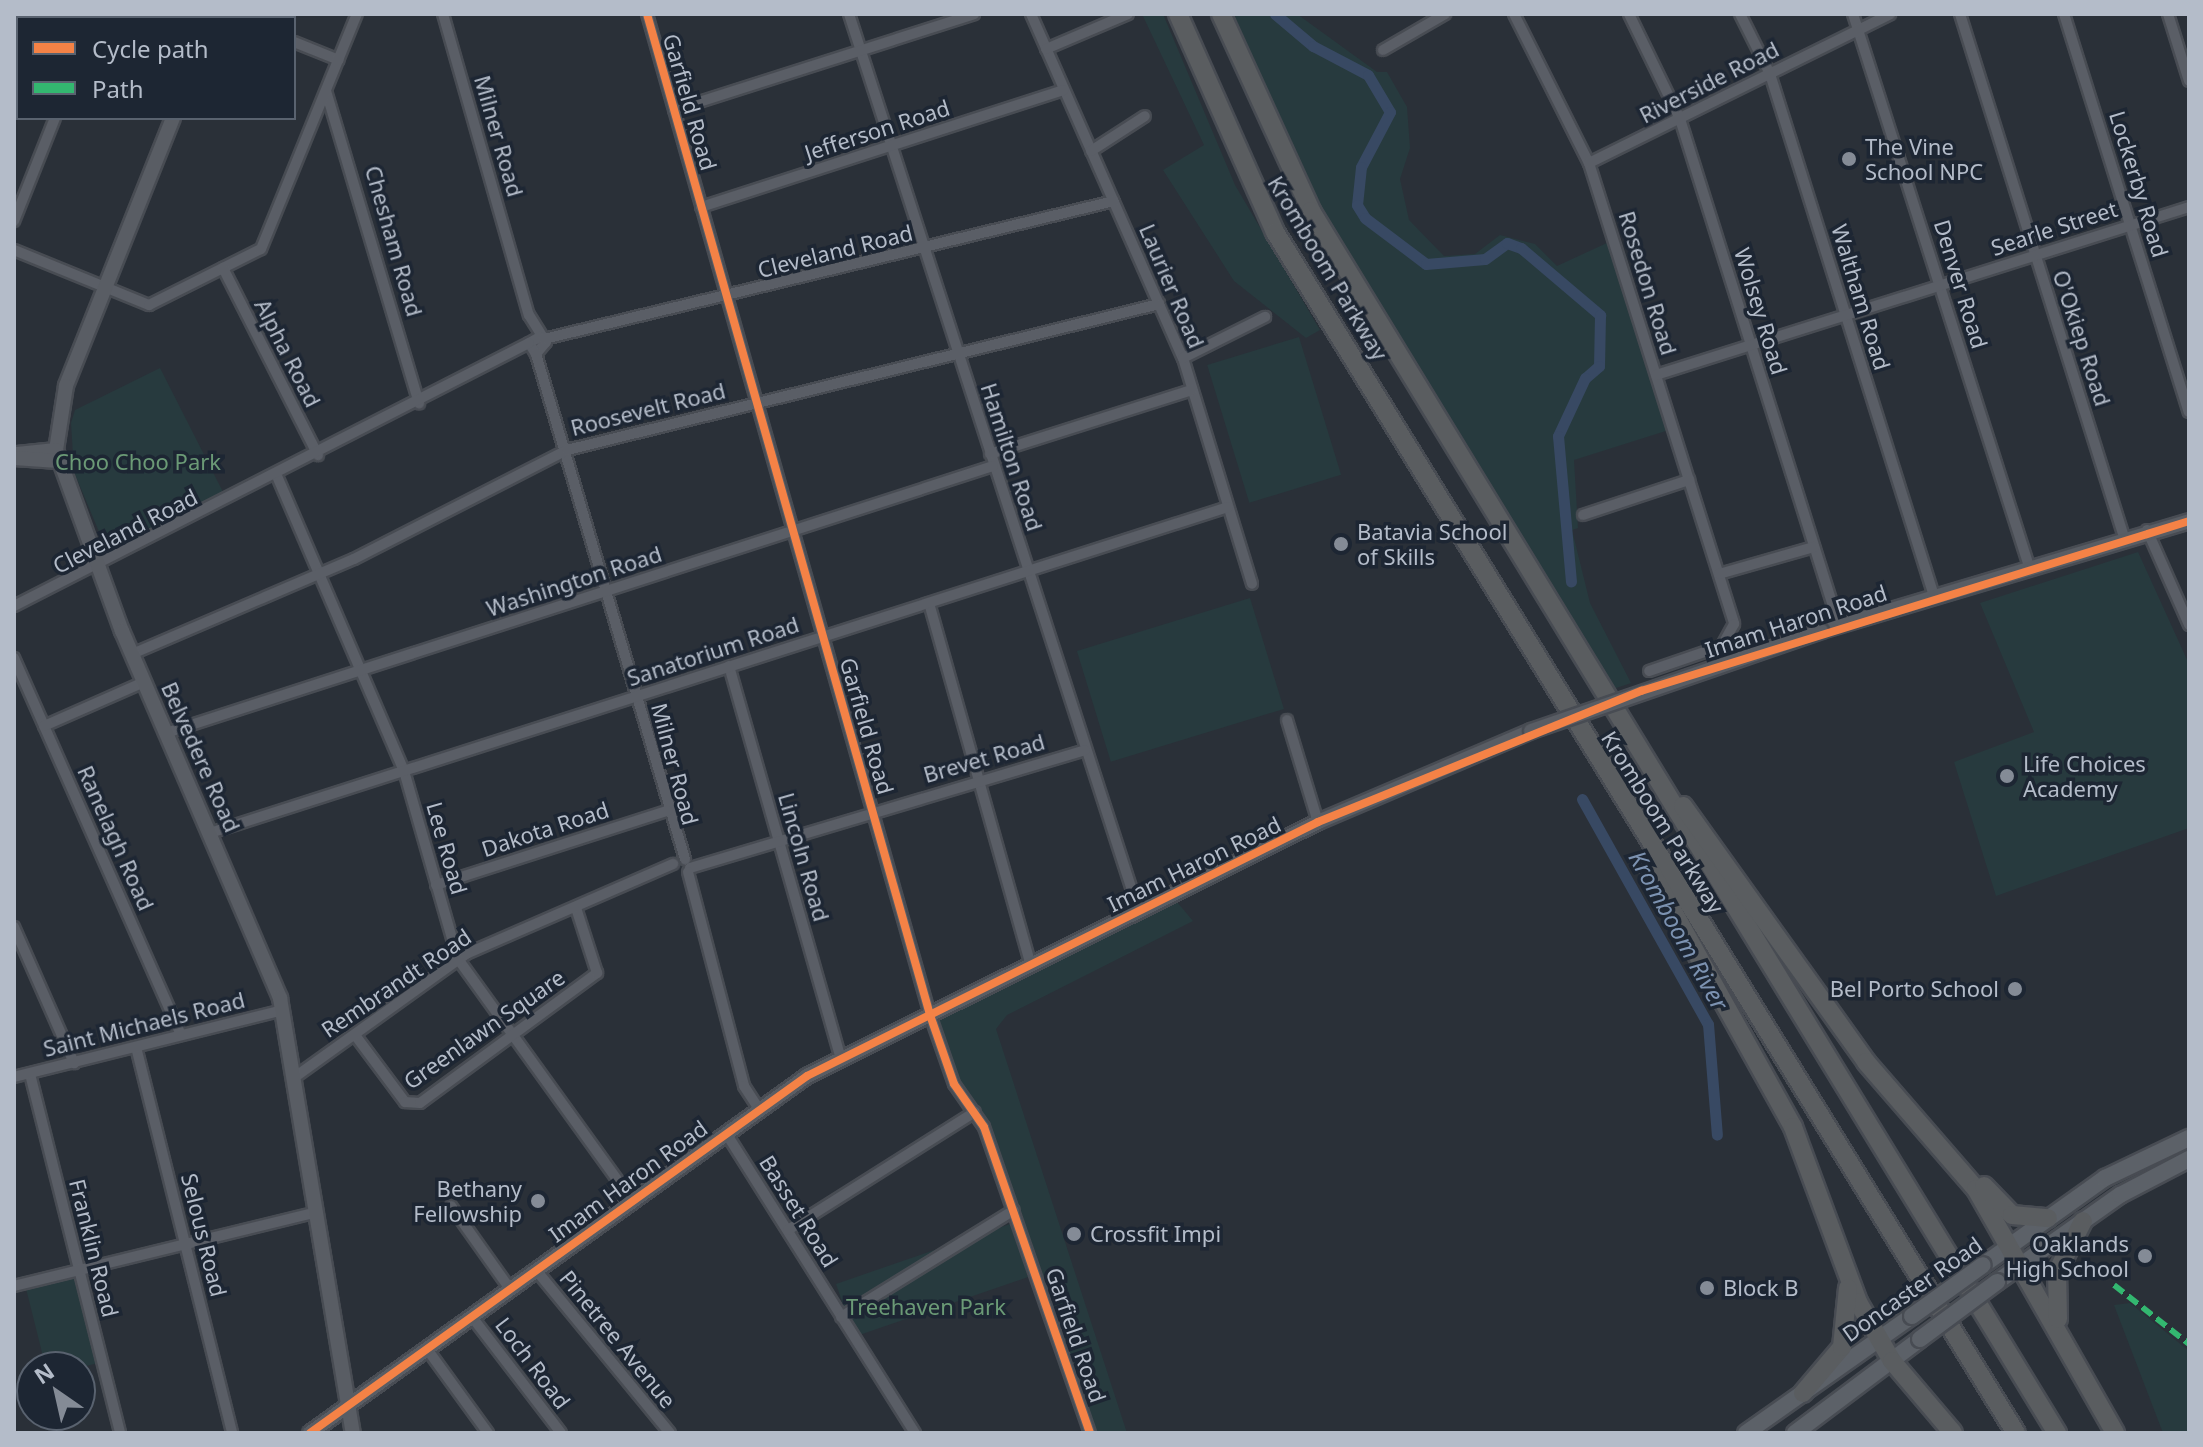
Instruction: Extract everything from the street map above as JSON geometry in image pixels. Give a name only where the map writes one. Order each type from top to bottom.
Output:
[{"type":"highway","name":"Kromboom Parkway","points":[[1178,14],[1275,232],[1582,738],[2016,1433]]},
{"type":"highway","name":"Kromboom Parkway","points":[[1221,14],[1311,211],[2057,1433]]},
{"type":"highway","points":[[1588,665],[1847,1037],[1945,1147],[2012,1215],[2048,1218]]},
{"type":"highway","points":[[1582,738],[1793,1127],[1845,1268],[1879,1339],[1892,1361],[1953,1433]]},
{"type":"highway","points":[[1945,1147],[2061,1334],[2115,1433]]},
{"type":"highway","points":[[2061,1334],[2057,1272],[2083,1221]]},
{"type":"highway","points":[[1803,1393],[1848,1332],[1845,1268]]},
{"type":"main road","name":"Doncaster Road","points":[[1746,1433],[2105,1178],[2189,1138]]},
{"type":"main road","name":"Doncaster Road","points":[[1795,1433],[2083,1221],[2189,1159]]},
{"type":"street","points":[[14,250],[152,304],[265,243],[357,14]]},
{"type":"street","name":"Milner Road","points":[[443,14],[746,1092],[759,1109]]},
{"type":"street","name":"Hamilton Road","points":[[849,14],[1139,912]]},
{"type":"street","points":[[674,110],[974,14]]},
{"type":"street","name":"Laurier Road","points":[[1031,14],[1183,358],[1252,584]]},
{"type":"street","points":[[1046,49],[1128,14]]},
{"type":"street","points":[[1383,50],[1445,14]]},
{"type":"street","name":"Rosedon Road","points":[[1514,14],[1589,163],[1734,624],[1731,639],[1649,671]]},
{"type":"street","name":"Wolsey Road","points":[[1629,14],[1680,119],[1839,625]]},
{"type":"street","name":"Waltham Road","points":[[1740,14],[1770,74],[1934,596]]},
{"type":"street","name":"Denver Road","points":[[1853,14],[2029,566]]},
{"type":"street","name":"Riverside Road","points":[[1589,163],[1890,14]]},
{"type":"street","name":"O'Okiep Road","points":[[1960,14],[2124,537]]},
{"type":"street","name":"Lockerby Road","points":[[2064,14],[2189,412]]},
{"type":"street","points":[[2168,14],[2189,81]]},
{"type":"street","name":"Garfield Road","points":[[649,15],[930,1015],[954,1084],[975,1112],[1014,1210],[1090,1433]]},
{"type":"street","points":[[296,43],[339,60]]},
{"type":"street","name":"Jefferson Road","points":[[701,207],[1064,90]]},
{"type":"street","name":"Chesham Road","points":[[326,91],[419,403]]},
{"type":"street","points":[[1091,151],[1145,116]]},
{"type":"street","points":[[14,221],[54,120]]},
{"type":"street","name":"Belvedere Road","points":[[172,120],[63,395],[57,456],[97,570],[283,1010],[353,1433]]},
{"type":"street","name":"Cleveland Road","points":[[14,606],[97,570],[509,356],[538,345],[1114,201]]},
{"type":"street","name":"Searle Street","points":[[1656,375],[2189,207]]},
{"type":"street","name":"Alpha Road","points":[[223,268],[318,455]]},
{"type":"street","name":"Roosevelt Road","points":[[132,654],[319,574],[567,450],[1159,304]]},
{"type":"street","points":[[1183,358],[1265,317]]},
{"type":"street","name":"Washington Road","points":[[166,733],[793,531],[1192,390]]},
{"type":"street","points":[[14,456],[57,456]]},
{"type":"street","name":"Lee Road","points":[[277,476],[404,771],[458,959],[632,1200]]},
{"type":"street","points":[[1583,515],[1689,480]]},
{"type":"street","name":"Sanatorium Road","points":[[210,833],[1228,507]]},
{"type":"street","name":"Imam Haron Road","points":[[310,1433],[759,1109],[841,1059],[1318,822],[1531,731],[1839,625],[2147,530],[2189,521]]},
{"type":"street","points":[[2147,530],[2189,625]]},
{"type":"street","points":[[1719,574],[1814,547]]},
{"type":"street","points":[[929,603],[1031,965]]},
{"type":"street","name":"Ranelagh Road","points":[[14,658],[181,1035]]},
{"type":"street","name":"Lincoln Road","points":[[729,666],[841,1059]]},
{"type":"street","points":[[44,726],[144,682]]},
{"type":"street","points":[[1287,720],[1318,822]]},
{"type":"street","name":"Brevet Road","points":[[682,866],[1085,750]]},
{"type":"street","name":"Dakota Road","points":[[436,885],[667,811]]},
{"type":"street","name":"Rembrandt Road","points":[[295,1077],[458,959],[682,866]]},
{"type":"street","name":"Greenlawn Square","points":[[355,1035],[411,1106],[597,973],[576,908]]},
{"type":"street","points":[[14,927],[74,1063]]},
{"type":"street","name":"Saint Michaels Road","points":[[14,1077],[283,1010]]},
{"type":"street","name":"Selous Road","points":[[136,1047],[232,1433]]},
{"type":"street","name":"Franklin Road","points":[[30,1074],[120,1433]]},
{"type":"street","points":[[788,1230],[975,1112]]},
{"type":"street","name":"Basset Road","points":[[726,1133],[915,1433]]},
{"type":"street","points":[[451,1206],[510,1289]]},
{"type":"street","points":[[841,1317],[1014,1210]]},
{"type":"street","points":[[14,1286],[317,1212]]},
{"type":"street","name":"Pinetree Avenue","points":[[536,1270],[670,1433]]},
{"type":"street","name":"Loch Road","points":[[472,1317],[561,1433]]},
{"type":"street","points":[[427,1349],[488,1433]]},
{"type":"green space","points":[[1142,14],[1163,14],[1235,185],[1320,330],[1306,338],[1234,281],[1163,170],[1204,145]]},
{"type":"green space","points":[[1228,14],[1297,14],[1377,72],[1387,72],[1407,107],[1410,148],[1400,179],[1409,220],[1444,256],[1475,254],[1500,235],[1535,244],[1557,266],[1609,242],[1669,430],[1574,460],[1578,528],[1572,530],[1590,603],[1631,683],[1613,689],[1315,202]]},
{"type":"green space","points":[[1299,337],[1341,475],[1249,503],[1207,365]]},
{"type":"green space","name":"Choo Choo Park","points":[[160,368],[224,494],[116,550],[105,546],[74,472],[71,423],[75,410]]},
{"type":"green space","points":[[2138,552],[2189,664],[2189,828],[1996,896],[1954,762],[2034,732],[1980,603]]},
{"type":"green space","points":[[1250,598],[1284,709],[1111,762],[1077,651]]},
{"type":"green space","points":[[1172,896],[1193,921],[1007,1015],[996,1029],[1127,1433],[1090,1433],[984,1127],[959,1093],[930,1015]]},
{"type":"green space","name":"Treehaven Park","points":[[1010,1224],[1028,1277],[854,1337],[836,1284]]},
{"type":"green space","points":[[75,1274],[94,1351],[42,1351],[26,1286]]},
{"type":"green space","points":[[2130,1303],[2189,1351],[2189,1433],[2163,1433],[2114,1305]]},
{"type":"waterway","name":"Kromboom River","points":[[1275,14],[1313,46],[1368,75],[1390,112],[1361,167],[1357,205],[1365,218],[1426,264],[1485,259],[1507,243],[1521,248],[1600,315],[1599,366],[1585,378],[1558,436],[1571,581]]},
{"type":"waterway","name":"Kromboom River","points":[[1582,799],[1708,1024],[1717,1135]]},
{"type":"marked path","points":[[2114,1285],[2189,1344]]},
{"type":"cycle path","points":[[647,14],[930,1015],[954,1084],[984,1127],[1090,1433]]},
{"type":"cycle path","points":[[310,1433],[807,1076],[1318,822],[1641,691],[2189,521]]},
{"type":"place","name":"The Vine School NPC","points":[[1849,159]]},
{"type":"place","name":"Batavia School of Skills","points":[[1341,544]]},
{"type":"place","name":"Life Choices Academy","points":[[2007,776]]},
{"type":"place","name":"Bel Porto School","points":[[2015,989]]},
{"type":"place","name":"Bethany Fellowship","points":[[538,1201]]},
{"type":"place","name":"Crossfit Impi","points":[[1074,1234]]},
{"type":"place","name":"Oaklands High School","points":[[2145,1256]]},
{"type":"place","name":"Block B","points":[[1707,1288]]}]
